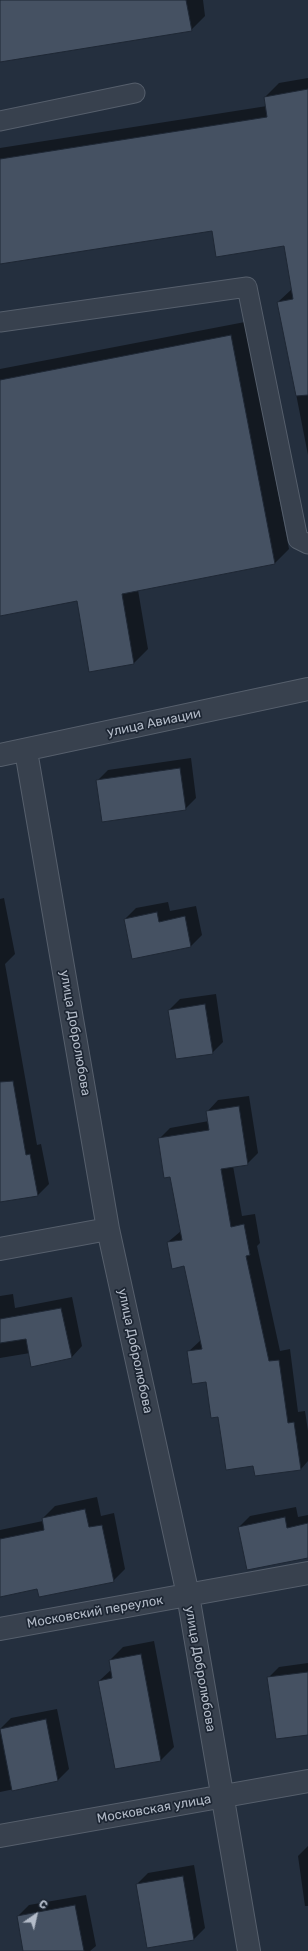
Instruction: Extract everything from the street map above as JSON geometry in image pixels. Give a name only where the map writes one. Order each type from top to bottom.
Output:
[{"type":"street","name":"улица Авиации","points":[[0,755],[26,751],[308,689]]},
{"type":"street","name":"улица Добролюбова","points":[[26,751],[108,1229],[188,1595],[249,1951]]},
{"type":"street","points":[[0,1249],[108,1229]]},
{"type":"street","name":"Московский переулок","points":[[0,1629],[308,1573]]},
{"type":"street","name":"Московская улица","points":[[0,1836],[308,1781]]},
{"type":"lane","points":[[0,121],[135,93]]},
{"type":"lane","points":[[0,322],[247,287],[298,539],[308,544]]},
{"type":"building","points":[[0,0],[186,0],[192,31],[0,62]]},
{"type":"building","points":[[308,89],[308,395],[296,396],[277,302],[293,299],[284,246],[216,257],[212,231],[0,264],[0,159],[267,117],[264,97]]},
{"type":"building","points":[[231,335],[275,564],[122,594],[134,664],[89,672],[77,601],[0,616],[0,380]]},
{"type":"building","points":[[180,768],[186,810],[102,822],[96,780]]},
{"type":"building","points":[[157,912],[159,922],[185,916],[191,947],[132,959],[124,919]]},
{"type":"building","points":[[205,1004],[213,1054],[176,1059],[168,1010]]},
{"type":"building","points":[[13,1081],[26,1155],[30,1154],[38,1196],[0,1202],[0,1082]]},
{"type":"building","points":[[239,1106],[248,1165],[221,1169],[231,1227],[244,1224],[250,1255],[246,1256],[269,1361],[279,1360],[288,1423],[294,1422],[301,1470],[255,1476],[253,1466],[226,1470],[218,1417],[211,1418],[206,1382],[192,1384],[187,1351],[202,1349],[184,1266],[172,1269],[167,1242],[182,1240],[170,1177],[164,1178],[158,1138],[209,1130],[206,1111]]},
{"type":"building","points":[[61,1308],[72,1358],[31,1367],[26,1339],[0,1343],[0,1319]]},
{"type":"building","points":[[85,1509],[89,1527],[102,1525],[114,1582],[39,1597],[37,1589],[0,1597],[0,1539],[44,1530],[42,1518]]},
{"type":"building","points":[[285,1517],[287,1528],[308,1523],[308,1558],[247,1570],[238,1527]]},
{"type":"building","points":[[141,1654],[161,1761],[115,1769],[98,1681],[112,1678],[109,1660]]},
{"type":"building","points":[[308,1672],[308,1735],[276,1739],[267,1677]]},
{"type":"building","points":[[46,1719],[58,1781],[12,1791],[0,1729]]},
{"type":"building","points":[[183,1876],[194,1940],[147,1948],[136,1884]]},
{"type":"building","points":[[75,1905],[84,1951],[23,1951],[17,1916]]}]
